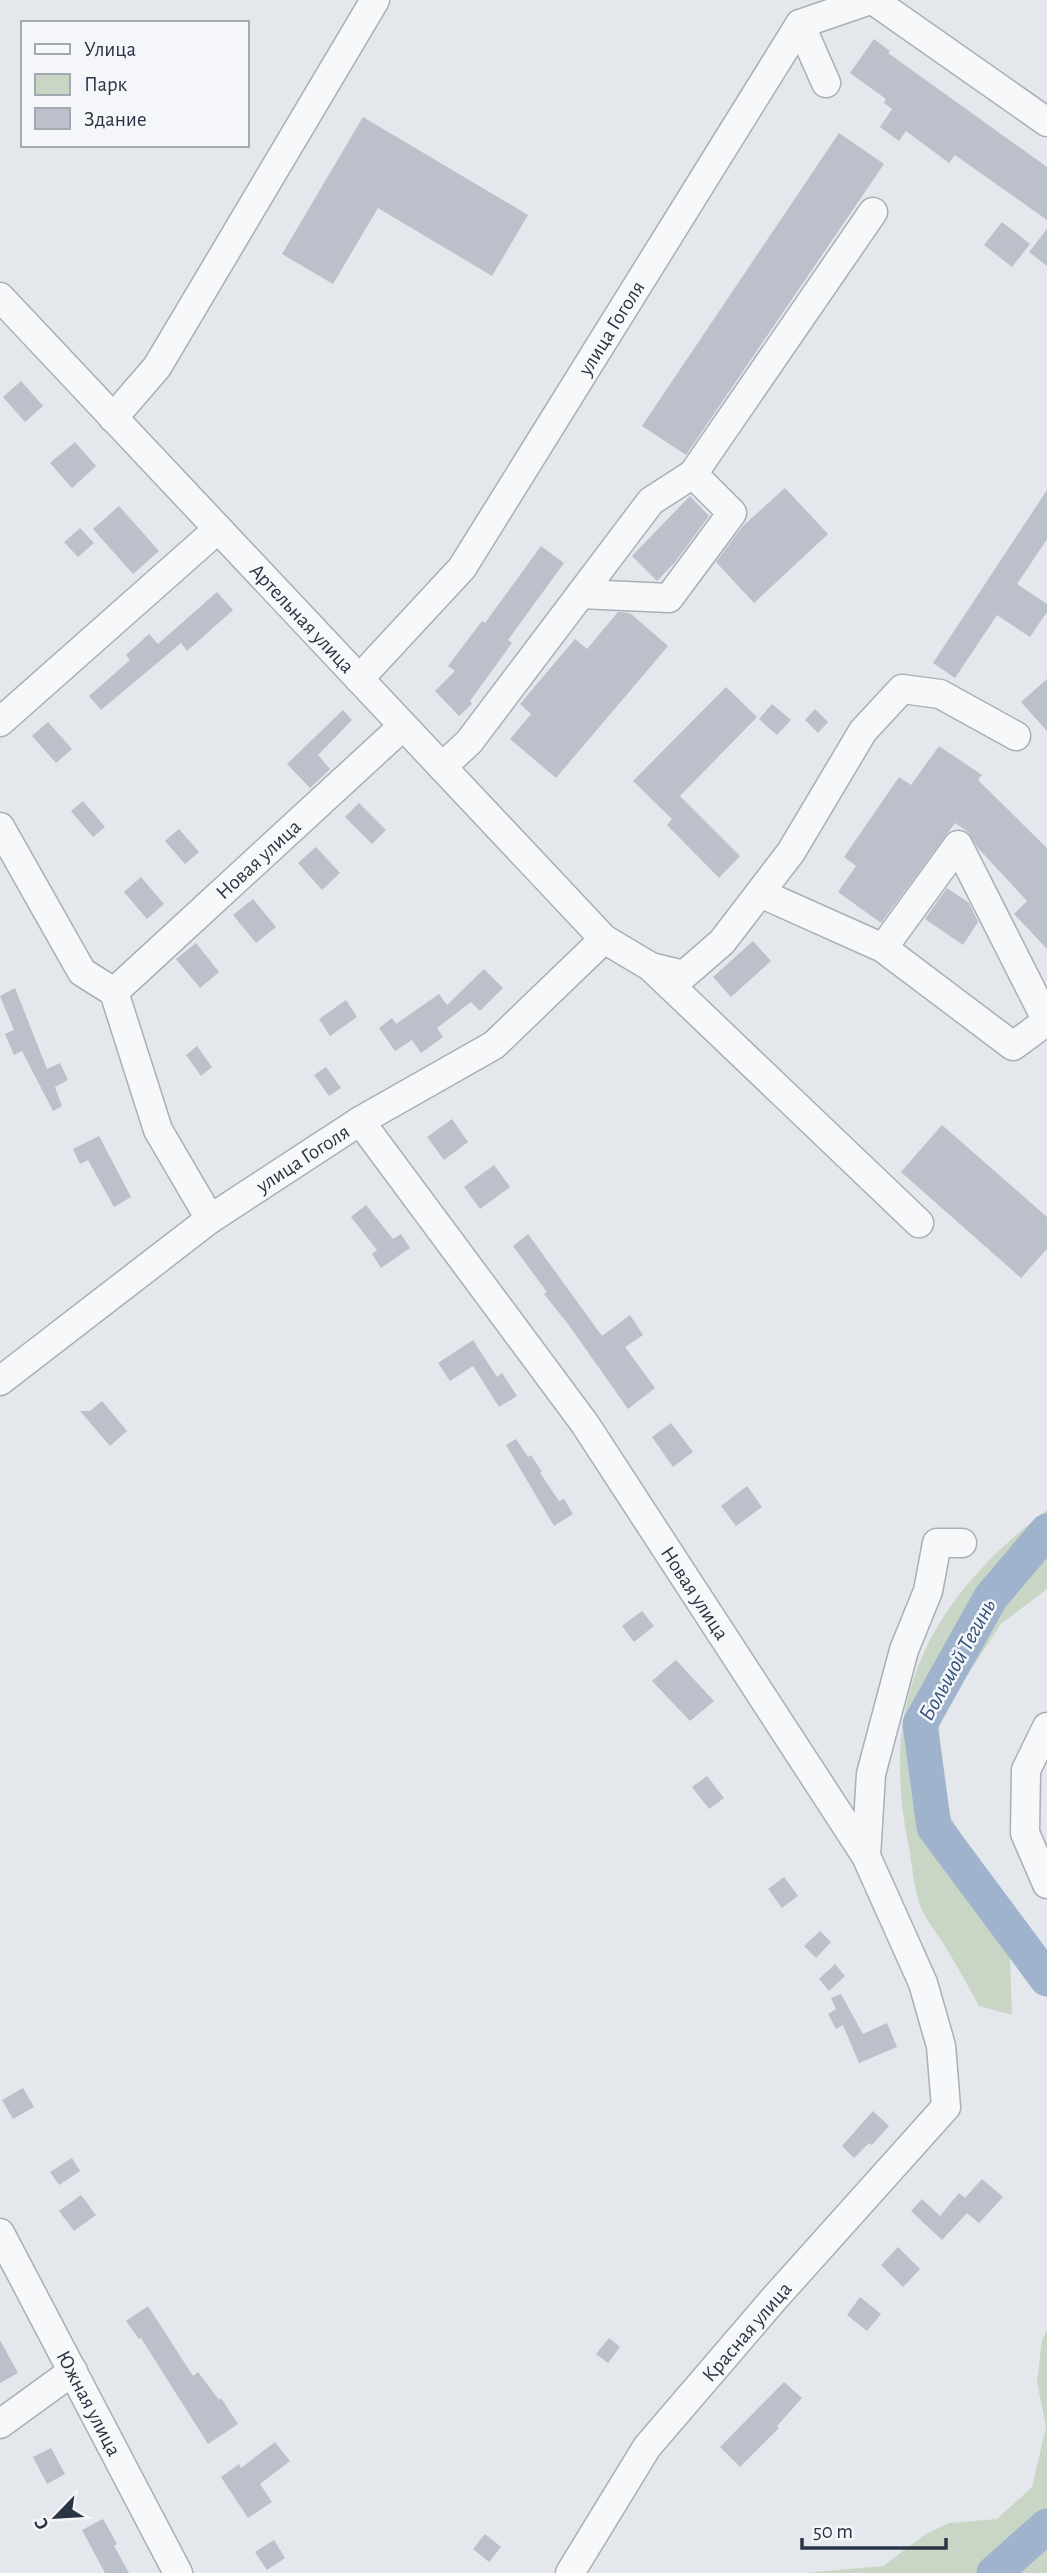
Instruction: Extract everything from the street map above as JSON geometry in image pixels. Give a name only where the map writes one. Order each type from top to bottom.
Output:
[{"type":"street","points":[[113,418],[157,367],[375,0]]},
{"type":"street","points":[[826,83],[800,24],[872,0],[1047,122]]},
{"type":"street","name":"улица Гоголя","points":[[359,679],[462,568],[800,24]]},
{"type":"street","points":[[442,767],[469,742],[651,501],[693,474],[873,212]]},
{"type":"street","name":"Артельная улица","points":[[0,297],[604,939],[651,967]]},
{"type":"street","points":[[581,594],[669,598],[732,513],[693,474]]},
{"type":"street","points":[[0,722],[218,529]]},
{"type":"street","points":[[651,967],[684,975],[722,942],[792,852],[863,732],[902,688],[940,694],[1016,736]]},
{"type":"street","name":"Новая улица","points":[[114,992],[403,726]]},
{"type":"street","points":[[0,827],[82,972],[114,992],[158,1130],[210,1219]]},
{"type":"street","points":[[760,893],[883,948],[1013,1046],[1047,1021],[958,845],[883,948]]},
{"type":"street","name":"улица Гоголя","points":[[0,1381],[210,1219],[360,1121],[494,1045],[604,939]]},
{"type":"street","points":[[651,967],[919,1223]]},
{"type":"street","name":"Новая улица","points":[[360,1121],[585,1424],[866,1856],[923,1983],[941,2046],[946,2107]]},
{"type":"street","points":[[866,1856],[871,1774],[904,1650],[928,1591],[937,1543],[962,1543]]},
{"type":"street","points":[[1047,1727],[1026,1770],[1025,1833],[1047,1884]]},
{"type":"street","name":"Красная улица","points":[[570,2573],[648,2447],[773,2300],[946,2107]]},
{"type":"street","name":"Южная улица","points":[[0,2233],[178,2573]]},
{"type":"street","points":[[0,2424],[73,2371]]},
{"type":"green space","points":[[1047,1510],[1047,1589],[1001,1624],[940,1716],[938,1762],[951,1818],[1022,1931],[1010,1959],[1012,2015],[979,2006],[922,1910],[917,1895],[901,1789],[901,1741],[909,1696],[924,1654],[945,1615],[973,1578],[1007,1543]]},
{"type":"green space","points":[[1047,2330],[1047,2573],[804,2573],[883,2566],[926,2534],[949,2523],[997,2519],[1032,2487],[1046,2427],[1037,2382],[1042,2340]]},
{"type":"building","points":[[874,39],[890,51],[888,53],[1047,167],[1047,220],[955,155],[949,163],[906,131],[899,141],[880,127],[892,109],[884,103],[886,99],[850,73]]},
{"type":"building","points":[[363,117],[528,215],[492,276],[378,208],[333,284],[282,254]]},
{"type":"building","points":[[839,133],[884,164],[686,455],[642,426]]},
{"type":"building","points":[[1002,222],[1030,244],[1012,267],[984,245]]},
{"type":"building","points":[[1047,229],[1047,266],[1029,252]]},
{"type":"building","points":[[21,381],[43,406],[25,422],[3,397]]},
{"type":"building","points":[[75,442],[96,466],[72,488],[50,463]]},
{"type":"building","points":[[785,488],[828,534],[754,603],[716,562],[742,527]]},
{"type":"building","points":[[1047,490],[1047,539],[1017,584],[1047,604],[1047,612],[1030,637],[997,615],[955,678],[933,663]]},
{"type":"building","points":[[690,496],[709,516],[675,562],[657,581],[632,556]]},
{"type":"building","points":[[119,506],[159,551],[133,574],[93,529]]},
{"type":"building","points":[[80,528],[94,543],[78,557],[64,542]]},
{"type":"building","points":[[541,546],[564,563],[508,640],[512,643],[470,701],[472,704],[459,716],[435,691],[455,671],[448,666],[482,621],[485,623]]},
{"type":"building","points":[[217,592],[233,610],[187,651],[181,643],[101,710],[89,696],[130,660],[126,655],[149,634],[158,644]]},
{"type":"building","points":[[618,612],[630,613],[668,646],[556,778],[510,739],[531,714],[520,704],[575,639],[587,649]]},
{"type":"building","points":[[1047,679],[1047,731],[1021,702]]},
{"type":"building","points":[[726,687],[757,717],[680,796],[740,856],[719,878],[667,825],[672,819],[633,781]]},
{"type":"building","points":[[772,704],[791,720],[777,735],[759,719]]},
{"type":"building","points":[[815,709],[828,722],[818,733],[805,720]]},
{"type":"building","points":[[343,710],[352,720],[318,755],[330,769],[310,788],[287,764]]},
{"type":"building","points":[[48,722],[72,749],[56,763],[32,736]]},
{"type":"building","points":[[939,746],[982,775],[978,780],[1047,848],[1047,949],[1014,914],[1027,901],[978,848],[968,832],[955,823],[881,923],[838,892],[856,866],[844,857],[899,777],[911,785]]},
{"type":"building","points":[[83,801],[105,827],[93,837],[71,811]]},
{"type":"building","points":[[359,803],[386,830],[372,844],[345,817]]},
{"type":"building","points":[[179,829],[199,852],[185,864],[165,841]]},
{"type":"building","points":[[316,847],[340,873],[322,890],[298,863]]},
{"type":"building","points":[[141,877],[164,904],[147,919],[124,892]]},
{"type":"building","points":[[947,888],[969,903],[978,922],[963,945],[925,919]]},
{"type":"building","points":[[253,899],[276,927],[256,943],[233,915]]},
{"type":"building","points":[[753,941],[771,961],[731,997],[713,977]]},
{"type":"building","points":[[196,943],[219,972],[200,988],[176,959]]},
{"type":"building","points":[[484,969],[503,988],[480,1011],[471,1002],[437,1028],[443,1037],[421,1053],[412,1040],[395,1051],[379,1028],[392,1018],[396,1024],[439,994],[447,1005]]},
{"type":"building","points":[[15,988],[47,1069],[60,1063],[68,1080],[55,1087],[62,1106],[53,1111],[22,1051],[14,1055],[5,1034],[14,1030],[0,996]]},
{"type":"building","points":[[346,1000],[357,1017],[330,1036],[319,1019]]},
{"type":"building","points":[[197,1046],[212,1067],[201,1076],[186,1055]]},
{"type":"building","points":[[326,1067],[341,1088],[329,1096],[314,1075]]},
{"type":"building","points":[[452,1119],[468,1142],[444,1160],[427,1137]]},
{"type":"building","points":[[942,1125],[1047,1217],[1047,1249],[1021,1278],[901,1172]]},
{"type":"building","points":[[99,1136],[131,1197],[114,1207],[88,1160],[80,1164],[73,1149]]},
{"type":"building","points":[[494,1165],[510,1187],[480,1209],[464,1187]]},
{"type":"building","points":[[366,1205],[393,1239],[401,1234],[410,1248],[381,1268],[372,1254],[377,1250],[351,1217]]},
{"type":"building","points":[[528,1234],[602,1336],[630,1315],[643,1335],[625,1347],[655,1388],[628,1409],[544,1294],[547,1292],[513,1246]]},
{"type":"building","points":[[473,1340],[497,1377],[502,1373],[517,1396],[499,1407],[473,1366],[450,1381],[438,1363]]},
{"type":"building","points":[[102,1401],[127,1431],[110,1446],[80,1411],[90,1411]]},
{"type":"building","points":[[671,1423],[693,1452],[673,1467],[652,1437]]},
{"type":"building","points":[[516,1439],[528,1457],[531,1455],[559,1501],[564,1499],[573,1514],[554,1526],[506,1445]]},
{"type":"building","points":[[747,1486],[762,1507],[736,1526],[721,1506]]},
{"type":"building","points":[[642,1611],[654,1626],[634,1642],[622,1626]]},
{"type":"building","points":[[676,1660],[714,1701],[690,1721],[652,1681]]},
{"type":"building","points":[[707,1776],[724,1798],[709,1809],[692,1787]]},
{"type":"building","points":[[784,1877],[798,1896],[782,1908],[768,1889]]},
{"type":"building","points":[[820,1931],[831,1942],[816,1958],[804,1946]]},
{"type":"building","points":[[835,1964],[845,1976],[829,1991],[819,1979]]},
{"type":"building","points":[[841,1994],[863,2034],[887,2023],[897,2047],[859,2063],[843,2025],[836,2029],[828,2014],[836,2009],[831,1998]]},
{"type":"building","points":[[23,2088],[34,2107],[13,2119],[2,2100]]},
{"type":"building","points":[[873,2111],[889,2126],[872,2145],[869,2143],[854,2158],[842,2146]]},
{"type":"building","points":[[72,2158],[80,2171],[59,2185],[50,2172]]},
{"type":"building","points":[[982,2179],[1003,2197],[979,2223],[967,2213],[942,2240],[911,2211],[922,2199],[940,2216],[959,2193],[965,2198]]},
{"type":"building","points":[[81,2195],[96,2215],[74,2231],[59,2211]]},
{"type":"building","points":[[898,2247],[920,2269],[903,2287],[881,2265]]},
{"type":"building","points":[[860,2297],[881,2314],[867,2331],[847,2315]]},
{"type":"building","points":[[148,2306],[193,2376],[198,2372],[219,2400],[221,2398],[238,2424],[208,2444],[141,2338],[139,2339],[126,2321]]},
{"type":"building","points":[[609,2338],[620,2347],[608,2363],[596,2354]]},
{"type":"building","points":[[0,2340],[18,2373],[0,2383]]},
{"type":"building","points":[[784,2382],[802,2398],[777,2426],[779,2428],[740,2467],[720,2447]]},
{"type":"building","points":[[275,2442],[290,2461],[260,2484],[272,2502],[248,2518],[221,2477],[239,2464],[241,2468]]},
{"type":"building","points":[[51,2448],[65,2474],[47,2484],[33,2457]]},
{"type":"building","points":[[103,2519],[129,2573],[105,2573],[82,2530]]},
{"type":"building","points":[[485,2534],[501,2547],[489,2562],[473,2549]]},
{"type":"building","points":[[274,2540],[285,2558],[267,2570],[255,2552]]},
{"type":"waterway","name":"Большой Тегинь","points":[[1047,1531],[991,1597],[920,1724],[934,1827],[1047,1979]]},
{"type":"waterway","name":"Большой Тегинь","points":[[994,2573],[1047,2526]]}]
